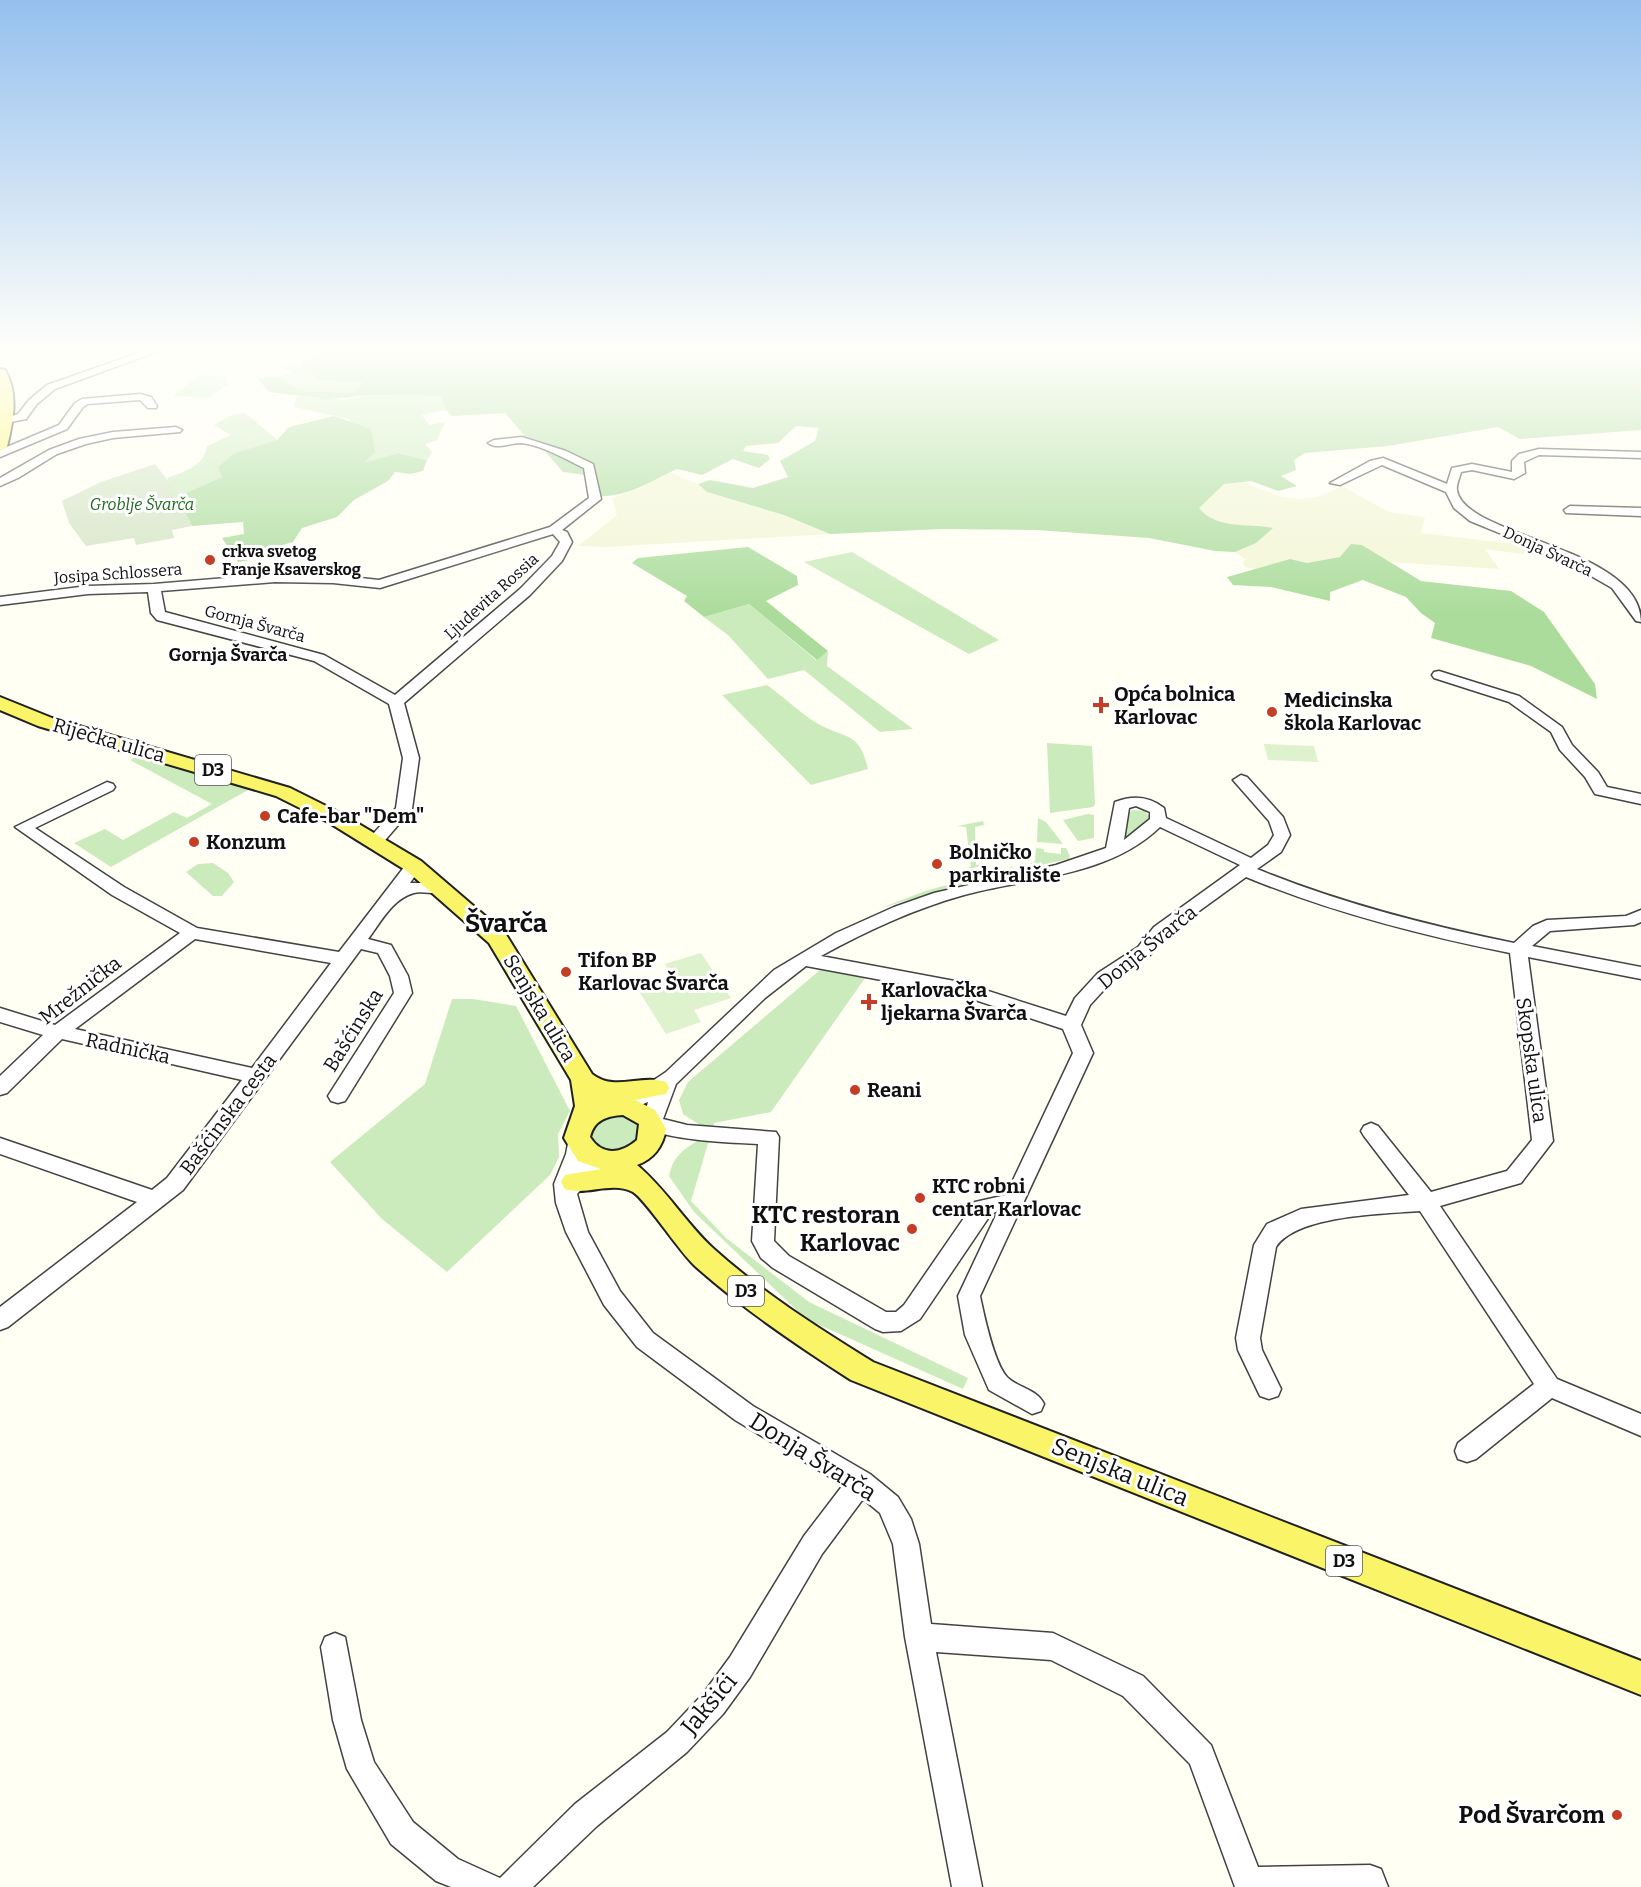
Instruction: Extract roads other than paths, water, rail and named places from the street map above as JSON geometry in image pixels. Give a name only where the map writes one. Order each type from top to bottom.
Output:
[{"type":"main road","name":"Riječka ulica","points":[[0,703],[45,722],[283,792],[414,866]]},
{"type":"main road","name":"Senjska ulica","points":[[414,866],[497,938],[558,1033],[588,1084],[588,1106],[580,1130]]},
{"type":"main road","points":[[588,1084],[625,1093],[662,1085]]},
{"type":"main road","points":[[588,1084],[622,1106],[640,1111],[651,1133],[635,1156],[610,1161]]},
{"type":"main road","points":[[580,1130],[602,1108],[622,1106]]},
{"type":"main road","name":"D3","points":[[580,1130],[587,1154],[610,1161]]},
{"type":"main road","name":"Senjska ulica","points":[[647,1187],[645,1166],[651,1133]]},
{"type":"main road","name":"Senjska ulica","points":[[610,1161],[625,1168],[647,1187],[673,1224],[704,1257],[793,1327],[862,1371],[1641,1678]]},
{"type":"main road","points":[[570,1188],[612,1178],[647,1187]]},
{"type":"street","points":[[0,454],[35,439]]},
{"type":"street","points":[[0,482],[53,452],[95,439]]},
{"type":"street","points":[[494,443],[522,440],[562,453],[589,466],[595,499],[554,530]]},
{"type":"street","points":[[1336,483],[1374,463],[1383,461],[1451,490],[1456,470],[1472,467],[1514,476],[1519,473],[1518,461],[1523,456],[1539,452],[1641,455]]},
{"type":"street","name":"Donja Švarča","points":[[1451,490],[1458,505],[1474,518],[1562,554],[1617,585],[1641,618]]},
{"type":"street","points":[[1570,510],[1641,512]]},
{"type":"street","name":"Josipa Schlossera","points":[[0,601],[88,590],[154,588],[306,577],[380,584],[554,530]]},
{"type":"street","name":"Ljudevita Rossia","points":[[396,702],[525,592],[557,558],[566,542],[563,535],[554,530]]},
{"type":"street","name":"Gornja Švarča","points":[[154,588],[158,613],[162,617],[319,658],[396,702]]},
{"type":"street","points":[[1439,675],[1514,699],[1557,730],[1565,747],[1592,775],[1601,790],[1641,799]]},
{"type":"street","points":[[374,842],[404,809],[411,758],[396,702]]},
{"type":"street","name":"Donja Švarča","points":[[1071,1025],[1082,1002],[1106,977],[1144,951],[1160,931],[1275,848],[1282,835],[1278,820],[1241,780]]},
{"type":"street","points":[[106,787],[23,827],[118,891],[192,933],[343,959]]},
{"type":"street","points":[[622,1106],[662,1085],[759,993],[803,959],[878,920],[918,905],[960,891],[1060,870],[1114,851],[1137,840],[1158,820],[1158,811],[1152,805],[1130,801],[1121,805],[1114,851]]},
{"type":"street","points":[[1158,820],[1250,868],[1333,906],[1518,949],[1641,973]]},
{"type":"street","name":"Bašćinska cesta","points":[[0,1320],[175,1184],[414,866]]},
{"type":"street","points":[[392,895],[415,887],[441,888]]},
{"type":"street","points":[[1518,949],[1547,926],[1628,921],[1641,916]]},
{"type":"street","name":"Mrežnička","points":[[0,1088],[58,1032],[192,933]]},
{"type":"street","name":"Bašćinska","points":[[338,1096],[403,993],[399,976],[384,949],[356,942]]},
{"type":"street","name":"Skopska ulica","points":[[1269,1389],[1250,1350],[1248,1338],[1265,1245],[1275,1230],[1301,1217],[1426,1202],[1514,1177],[1543,1141],[1518,949]]},
{"type":"street","points":[[803,959],[960,988],[1071,1025],[1083,1053],[969,1296],[977,1335],[998,1383],[1032,1404]]},
{"type":"street","name":"Radnička","points":[[0,1014],[11,1020],[58,1032],[257,1076]]},
{"type":"street","points":[[662,1085],[651,1133],[769,1137],[763,1241],[769,1252],[781,1262],[883,1322],[901,1321],[912,1312],[983,1208],[998,1203],[1011,1203]]},
{"type":"street","name":"Donja Švarča","points":[[580,1130],[576,1154],[565,1184],[570,1188],[577,1232],[612,1298],[645,1340],[662,1355],[744,1413],[861,1482],[889,1505],[898,1519],[906,1544],[919,1637],[967,1887]]},
{"type":"street","points":[[1371,1131],[1426,1202],[1549,1386],[1641,1425]]},
{"type":"street","points":[[0,1146],[157,1200]]},
{"type":"street","points":[[570,1188],[594,1166],[610,1161]]},
{"type":"street","points":[[1467,1451],[1549,1386]]},
{"type":"street","name":"Jakšići","points":[[512,1887],[586,1815],[677,1742],[713,1704],[740,1667],[813,1545],[861,1482]]},
{"type":"street","points":[[919,1637],[1053,1647],[1133,1686],[1201,1755],[1249,1885],[1370,1880],[1373,1887]]},
{"type":"street","points":[[335,1647],[347,1720],[362,1769],[390,1815],[402,1833],[447,1870],[488,1887]]},
{"type":"place","name":"crkva svetog Franje Ksaverskog","points":[[210,560]]},
{"type":"place","name":"Opća bolnica Karlovac","points":[[1101,705]]},
{"type":"place","name":"Medicinska škola Karlovac","points":[[1272,712]]},
{"type":"place","name":"Cafe-bar \"Dem\"","points":[[265,816]]},
{"type":"place","name":"Konzum","points":[[194,842]]},
{"type":"place","name":"Bolničko parkiralište","points":[[937,864]]},
{"type":"place","name":"Tifon BP Karlovac Švarča","points":[[566,972]]},
{"type":"place","name":"Karlovačka ljekarna Švarča","points":[[869,1002]]},
{"type":"place","name":"Reani","points":[[855,1090]]},
{"type":"place","name":"KTC robni centar Karlovac","points":[[920,1198]]},
{"type":"place","name":"KTC restoran Karlovac","points":[[912,1229]]},
{"type":"place","name":"Pod Švarčom","points":[[1617,1815]]},
{"type":"district","name":"Gornja Švarča","points":[[228,655]]},
{"type":"district","name":"Švarča","points":[[506,923]]},
{"type":"park label","name":"Groblje Švarča","points":[[142,504]]}]
